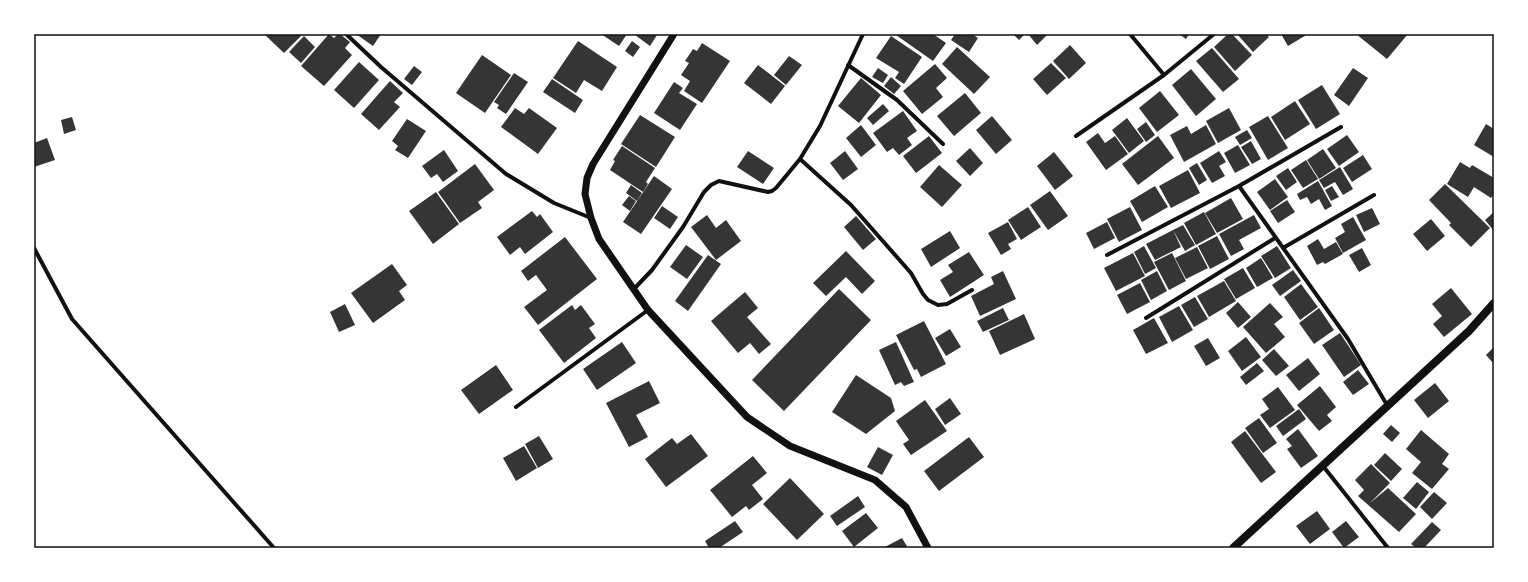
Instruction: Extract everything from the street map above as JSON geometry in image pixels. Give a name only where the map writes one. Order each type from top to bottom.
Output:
[{"type":"main road","points":[[1233,548],[1469,331],[1494,303]]},
{"type":"street","points":[[346,34],[381,67],[506,174],[554,203],[591,218]]},
{"type":"street","points":[[674,34],[593,164],[587,178],[585,194],[598,239],[648,310],[747,417],[790,446],[875,480],[906,507],[928,548]]},
{"type":"street","points":[[633,290],[652,270],[683,227],[704,192],[711,184],[719,181],[768,192],[772,191],[800,159],[820,126],[863,34]]},
{"type":"street","points":[[1130,34],[1164,75]]},
{"type":"street","points":[[1076,136],[1164,75],[1214,34]]},
{"type":"street","points":[[848,65],[897,100],[942,144]]},
{"type":"street","points":[[1107,255],[1239,186],[1341,126]]},
{"type":"street","points":[[800,159],[851,205],[911,273],[928,300],[938,305],[947,304],[972,290]]},
{"type":"street","points":[[1239,186],[1348,339],[1387,405]]},
{"type":"street","points":[[1283,248],[1374,196]]},
{"type":"street","points":[[1146,318],[1275,238]]},
{"type":"street","points":[[34,248],[72,319],[274,548]]},
{"type":"street","points":[[516,407],[648,310]]},
{"type":"street","points":[[1323,466],[1388,548]]},
{"type":"building","points":[[264,34],[303,34],[284,53]]},
{"type":"building","points":[[329,34],[334,38],[340,34],[350,42],[345,48],[352,55],[324,86],[301,66]]},
{"type":"building","points":[[356,34],[381,34],[373,46]]},
{"type":"building","points":[[601,34],[627,34],[619,46]]},
{"type":"building","points":[[896,34],[933,34],[946,43],[933,61]]},
{"type":"building","points":[[955,34],[972,34],[978,38],[969,52],[951,40]]},
{"type":"building","points":[[1013,34],[1025,34],[1019,40]]},
{"type":"building","points":[[1028,34],[1048,34],[1037,45]]},
{"type":"building","points":[[1179,34],[1189,34],[1186,39]]},
{"type":"building","points":[[1228,34],[1232,34],[1252,55],[1235,71],[1214,47]]},
{"type":"building","points":[[1237,34],[1266,34],[1269,37],[1253,52]]},
{"type":"building","points":[[1281,34],[1308,34],[1288,46]]},
{"type":"building","points":[[1356,34],[1408,34],[1387,59]]},
{"type":"building","points":[[635,35],[657,35],[650,46]]},
{"type":"building","points":[[304,36],[315,47],[301,63],[289,52]]},
{"type":"building","points":[[891,36],[922,57],[904,84],[895,78],[899,72],[876,58]]},
{"type":"building","points":[[578,41],[617,67],[602,91],[584,80],[576,93],[553,78]]},
{"type":"building","points":[[632,41],[640,47],[633,57],[625,51]]},
{"type":"building","points":[[702,43],[730,61],[702,103],[684,91],[690,81],[681,75],[689,63],[685,61],[693,49],[697,51]]},
{"type":"building","points":[[1070,45],[1086,63],[1069,79],[1053,61]]},
{"type":"building","points":[[957,47],[990,77],[974,94],[942,64]]},
{"type":"building","points":[[1212,48],[1239,79],[1223,92],[1196,61]]},
{"type":"building","points":[[482,55],[511,75],[485,113],[456,93]]},
{"type":"building","points":[[789,56],[802,65],[786,85],[774,75]]},
{"type":"building","points":[[359,62],[379,80],[354,108],[334,90]]},
{"type":"building","points":[[1051,63],[1066,78],[1047,95],[1033,79]]},
{"type":"building","points":[[935,64],[947,78],[936,88],[943,97],[922,114],[903,91]]},
{"type":"building","points":[[758,65],[785,86],[771,104],[744,83]]},
{"type":"building","points":[[414,66],[422,72],[412,85],[404,79]]},
{"type":"building","points":[[878,68],[888,75],[883,83],[872,77]]},
{"type":"building","points":[[1353,68],[1368,78],[1349,106],[1334,95]]},
{"type":"building","points":[[1191,69],[1216,99],[1196,116],[1172,85]]},
{"type":"building","points":[[514,73],[528,82],[506,114],[497,108],[499,105],[494,102]]},
{"type":"building","points":[[891,77],[901,86],[894,94],[884,86]]},
{"type":"building","points":[[861,78],[881,95],[859,123],[838,106]]},
{"type":"building","points":[[552,79],[583,100],[575,113],[543,92]]},
{"type":"building","points":[[390,81],[403,93],[394,102],[400,107],[379,130],[361,114]]},
{"type":"building","points":[[674,82],[683,88],[679,93],[697,104],[680,130],[654,113]]},
{"type":"building","points":[[1322,85],[1340,114],[1316,129],[1298,100]]},
{"type":"building","points":[[1160,91],[1179,115],[1157,132],[1139,108]]},
{"type":"building","points":[[965,93],[981,113],[954,136],[937,116]]},
{"type":"building","points":[[1295,101],[1310,124],[1285,140],[1271,117]]},
{"type":"building","points":[[883,104],[889,111],[873,125],[867,118]]},
{"type":"building","points":[[515,108],[524,114],[529,108],[557,128],[538,154],[501,127]]},
{"type":"building","points":[[1229,108],[1241,130],[1218,143],[1206,121]]},
{"type":"building","points":[[903,111],[917,131],[907,138],[912,145],[899,155],[893,148],[887,152],[873,133]]},
{"type":"building","points":[[640,115],[675,137],[656,167],[621,144]]},
{"type":"building","points":[[992,116],[1012,140],[996,154],[976,130]]},
{"type":"building","points":[[1268,116],[1288,148],[1268,160],[1249,127]]},
{"type":"building","points":[[72,117],[76,130],[64,134],[61,120]]},
{"type":"building","points":[[1127,118],[1144,141],[1129,153],[1112,130]]},
{"type":"building","points":[[407,119],[426,131],[408,158],[395,150],[398,146],[392,141]]},
{"type":"building","points":[[1146,122],[1155,135],[1146,142],[1137,129]]},
{"type":"building","points":[[1486,124],[1494,129],[1494,157],[1474,145]]},
{"type":"building","points":[[861,125],[876,145],[861,157],[846,138]]},
{"type":"building","points":[[1206,125],[1216,144],[1184,162],[1170,135],[1187,126],[1191,134]]},
{"type":"building","points":[[1247,130],[1252,138],[1240,145],[1235,137]]},
{"type":"building","points":[[1098,133],[1105,143],[1115,136],[1128,154],[1106,170],[1086,142]]},
{"type":"building","points":[[1347,135],[1359,152],[1339,166],[1327,149]]},
{"type":"building","points":[[929,136],[942,153],[916,173],[903,156]]},
{"type":"building","points":[[1158,136],[1174,158],[1138,185],[1122,164]]},
{"type":"building","points":[[47,138],[55,160],[34,167],[34,143]]},
{"type":"building","points":[[1251,141],[1261,159],[1252,164],[1241,147]]},
{"type":"building","points":[[1238,145],[1250,165],[1235,173],[1224,153]]},
{"type":"building","points":[[622,146],[655,168],[646,182],[648,184],[643,192],[610,170],[615,161],[613,160]]},
{"type":"building","points":[[970,148],[983,163],[970,176],[956,161]]},
{"type":"building","points":[[1323,149],[1336,168],[1319,179],[1307,160]]},
{"type":"building","points":[[444,150],[458,171],[443,182],[437,174],[431,178],[422,166]]},
{"type":"building","points":[[748,151],[774,168],[763,184],[737,167]]},
{"type":"building","points":[[845,151],[858,169],[843,180],[830,163]]},
{"type":"building","points":[[1219,151],[1226,162],[1219,166],[1225,176],[1212,183],[1200,163]]},
{"type":"building","points":[[1054,152],[1073,176],[1055,190],[1037,166]]},
{"type":"building","points":[[1363,155],[1372,169],[1352,182],[1343,168]]},
{"type":"building","points":[[1306,160],[1318,179],[1303,188],[1291,170]]},
{"type":"building","points":[[1460,162],[1470,168],[1472,165],[1494,178],[1494,193],[1491,198],[1474,187],[1468,197],[1447,184]]},
{"type":"building","points":[[1197,163],[1207,180],[1199,185],[1189,168]]},
{"type":"building","points":[[475,164],[494,190],[478,202],[482,208],[460,223],[438,192]]},
{"type":"building","points":[[939,165],[962,185],[942,207],[920,187]]},
{"type":"building","points":[[1340,167],[1353,189],[1343,195],[1335,182],[1324,188],[1319,180]]},
{"type":"building","points":[[1288,168],[1297,182],[1286,190],[1276,176]]},
{"type":"building","points":[[1188,170],[1200,193],[1171,208],[1159,186]]},
{"type":"building","points":[[654,176],[672,189],[641,234],[623,222]]},
{"type":"building","points":[[1275,179],[1288,197],[1270,210],[1257,192]]},
{"type":"building","points":[[1318,181],[1332,206],[1325,210],[1319,199],[1311,204],[1307,197],[1300,200],[1297,194]]},
{"type":"building","points":[[1445,184],[1490,228],[1471,247],[1449,225],[1451,223],[1429,200]]},
{"type":"building","points":[[631,185],[642,193],[637,201],[626,193]]},
{"type":"building","points":[[1155,186],[1168,207],[1142,222],[1130,201]]},
{"type":"building","points":[[1332,186],[1339,197],[1331,201],[1325,190]]},
{"type":"building","points":[[1050,191],[1068,216],[1048,230],[1030,205]]},
{"type":"building","points":[[436,192],[459,224],[433,244],[409,211]]},
{"type":"building","points":[[629,196],[636,201],[630,211],[622,205]]},
{"type":"building","points":[[1231,198],[1243,219],[1217,233],[1205,213]]},
{"type":"building","points":[[1287,200],[1295,212],[1278,223],[1270,211]]},
{"type":"building","points":[[662,206],[678,217],[670,229],[654,218]]},
{"type":"building","points":[[1028,207],[1041,227],[1021,240],[1008,220]]},
{"type":"building","points":[[1130,207],[1142,230],[1119,242],[1107,219]]},
{"type":"building","points":[[1372,208],[1380,224],[1364,232],[1356,215]]},
{"type":"building","points":[[532,211],[537,217],[540,214],[553,232],[525,254],[520,247],[510,255],[497,237]]},
{"type":"building","points":[[1204,212],[1216,234],[1196,245],[1184,223]]},
{"type":"building","points":[[1494,212],[1494,231],[1485,220]]},
{"type":"building","points":[[707,215],[716,228],[726,220],[741,241],[716,260],[691,227]]},
{"type":"building","points":[[1254,215],[1261,228],[1239,240],[1244,249],[1231,256],[1219,234]]},
{"type":"building","points":[[856,216],[876,239],[863,250],[844,227]]},
{"type":"building","points":[[1353,217],[1366,240],[1343,253],[1335,238],[1345,232],[1341,224]]},
{"type":"building","points":[[1431,219],[1445,236],[1427,251],[1413,234]]},
{"type":"building","points":[[1008,222],[1017,239],[1008,244],[1011,249],[1001,255],[988,233]]},
{"type":"building","points":[[1107,222],[1115,238],[1094,249],[1086,233]]},
{"type":"building","points":[[1183,225],[1195,245],[1185,251],[1173,230]]},
{"type":"building","points":[[1173,230],[1181,247],[1155,260],[1146,244]]},
{"type":"building","points":[[950,231],[960,248],[931,267],[921,249]]},
{"type":"building","points":[[1217,236],[1229,259],[1210,269],[1198,246]]},
{"type":"building","points":[[565,237],[597,279],[538,325],[524,307],[547,290],[536,275],[528,281],[521,271]]},
{"type":"building","points":[[1318,239],[1324,249],[1336,242],[1343,254],[1325,264],[1323,262],[1317,265],[1307,246]]},
{"type":"building","points":[[686,245],[703,257],[687,279],[670,267]]},
{"type":"building","points":[[1144,246],[1156,268],[1145,274],[1134,252]]},
{"type":"building","points":[[1277,246],[1291,268],[1275,278],[1261,256]]},
{"type":"building","points":[[1197,247],[1208,268],[1186,279],[1175,258]]},
{"type":"building","points":[[1362,248],[1371,265],[1359,272],[1349,255]]},
{"type":"building","points":[[846,251],[875,281],[862,294],[846,277],[826,296],[813,283]]},
{"type":"building","points":[[969,252],[984,275],[950,297],[940,280],[953,272],[948,265]]},
{"type":"building","points":[[1133,253],[1145,276],[1116,291],[1104,268]]},
{"type":"building","points":[[1172,253],[1186,281],[1169,290],[1154,262]]},
{"type":"building","points":[[708,255],[721,264],[688,311],[675,301]]},
{"type":"building","points":[[1261,258],[1273,278],[1257,287],[1246,268]]},
{"type":"building","points":[[392,264],[407,285],[399,291],[405,300],[373,323],[351,293]]},
{"type":"building","points":[[1243,268],[1255,288],[1236,299],[1224,279]]},
{"type":"building","points":[[1293,270],[1301,281],[1280,296],[1272,285]]},
{"type":"building","points":[[1003,271],[1016,299],[980,316],[971,296],[994,284],[991,277]]},
{"type":"building","points":[[1157,271],[1167,291],[1151,300],[1141,280]]},
{"type":"building","points":[[1224,281],[1236,301],[1209,317],[1197,296]]},
{"type":"building","points":[[1140,283],[1150,302],[1127,314],[1117,295]]},
{"type":"building","points":[[1301,284],[1318,307],[1300,320],[1284,297]]},
{"type":"building","points":[[1451,288],[1472,314],[1444,337],[1433,324],[1442,316],[1432,304]]},
{"type":"building","points":[[839,289],[871,320],[784,411],[752,380]]},
{"type":"building","points":[[745,292],[758,308],[747,317],[771,344],[759,354],[750,343],[738,353],[711,321]]},
{"type":"building","points":[[1195,297],[1208,319],[1194,327],[1181,305]]},
{"type":"building","points":[[1238,302],[1251,317],[1238,328],[1226,313]]},
{"type":"building","points":[[1270,303],[1283,317],[1274,324],[1285,337],[1266,353],[1243,327]]},
{"type":"building","points":[[345,304],[355,325],[339,332],[330,312]]},
{"type":"building","points":[[572,305],[575,310],[581,305],[595,324],[589,328],[596,338],[564,363],[539,330]]},
{"type":"building","points":[[1179,306],[1193,330],[1172,342],[1159,317]]},
{"type":"building","points":[[1003,308],[1009,320],[983,332],[977,321]]},
{"type":"building","points":[[1319,308],[1334,330],[1314,344],[1299,323]]},
{"type":"building","points":[[1024,314],[1035,339],[1000,355],[989,331]]},
{"type":"building","points":[[1154,318],[1168,343],[1146,354],[1133,330]]},
{"type":"building","points":[[924,321],[946,364],[921,377],[917,369],[914,370],[896,335]]},
{"type":"building","points":[[950,329],[961,347],[946,356],[935,338]]},
{"type":"building","points":[[1340,333],[1361,365],[1344,377],[1322,345]]},
{"type":"building","points":[[1246,337],[1261,357],[1242,371],[1228,351]]},
{"type":"building","points":[[1208,338],[1220,358],[1206,366],[1194,346]]},
{"type":"building","points":[[622,342],[636,363],[597,390],[583,369]]},
{"type":"building","points":[[896,342],[914,382],[904,386],[901,382],[895,385],[879,350]]},
{"type":"building","points":[[1494,347],[1494,364],[1486,355]]},
{"type":"building","points":[[1274,349],[1289,366],[1276,376],[1262,360]]},
{"type":"building","points":[[1308,358],[1320,374],[1299,391],[1286,375]]},
{"type":"building","points":[[1257,363],[1264,371],[1246,385],[1240,377]]},
{"type":"building","points":[[496,365],[513,390],[479,414],[461,390]]},
{"type":"building","points":[[1358,370],[1369,384],[1353,395],[1343,382]]},
{"type":"building","points":[[856,375],[891,398],[895,411],[866,434],[832,412]]},
{"type":"building","points":[[649,381],[660,403],[636,415],[648,437],[629,447],[606,403]]},
{"type":"building","points":[[1435,383],[1449,401],[1428,418],[1414,400]]},
{"type":"building","points":[[1320,386],[1336,407],[1327,415],[1332,421],[1319,431],[1297,405]]},
{"type":"building","points":[[1278,387],[1295,410],[1270,428],[1260,415],[1269,409],[1262,399]]},
{"type":"building","points":[[950,398],[961,414],[945,425],[935,409]]},
{"type":"building","points":[[925,400],[947,431],[911,455],[903,444],[909,440],[896,421]]},
{"type":"building","points":[[1299,409],[1306,419],[1283,436],[1276,426]]},
{"type":"building","points":[[1259,418],[1277,443],[1263,453],[1245,428]]},
{"type":"building","points":[[1391,425],[1400,433],[1392,442],[1383,434]]},
{"type":"building","points":[[1298,429],[1318,456],[1301,468],[1287,449],[1292,446],[1286,439]]},
{"type":"building","points":[[1421,430],[1449,454],[1442,464],[1449,469],[1432,489],[1412,473],[1421,462],[1406,449]]},
{"type":"building","points":[[1245,431],[1276,472],[1261,483],[1231,442]]},
{"type":"building","points":[[691,434],[708,456],[666,487],[645,459],[672,438],[677,444]]},
{"type":"building","points":[[539,436],[553,459],[538,468],[525,444]]},
{"type":"building","points":[[969,437],[984,457],[939,491],[924,471]]},
{"type":"building","points":[[524,446],[537,468],[516,481],[503,458]]},
{"type":"building","points":[[878,447],[893,455],[882,475],[867,467]]},
{"type":"building","points":[[1385,453],[1402,469],[1391,481],[1374,465]]},
{"type":"building","points":[[753,456],[767,473],[752,485],[763,499],[749,510],[746,506],[732,517],[710,490]]},
{"type":"building","points":[[1371,464],[1390,483],[1370,503],[1388,488],[1416,514],[1399,532],[1358,496],[1364,490],[1355,480]]},
{"type":"building","points":[[790,478],[824,514],[797,540],[763,504]]},
{"type":"building","points":[[1417,482],[1429,492],[1416,509],[1403,498]]},
{"type":"building","points":[[1434,492],[1447,503],[1432,519],[1420,507]]},
{"type":"building","points":[[858,496],[865,507],[837,526],[830,516]]},
{"type":"building","points":[[1317,511],[1330,529],[1310,544],[1296,526]]},
{"type":"building","points":[[866,513],[878,528],[854,547],[842,531]]},
{"type":"building","points":[[735,521],[743,532],[719,548],[709,548],[705,541]]},
{"type":"building","points":[[1346,521],[1359,537],[1344,548],[1332,532]]},
{"type":"building","points":[[1432,522],[1441,530],[1424,548],[1416,548],[1411,544]]},
{"type":"building","points":[[902,538],[908,548],[883,548]]}]
